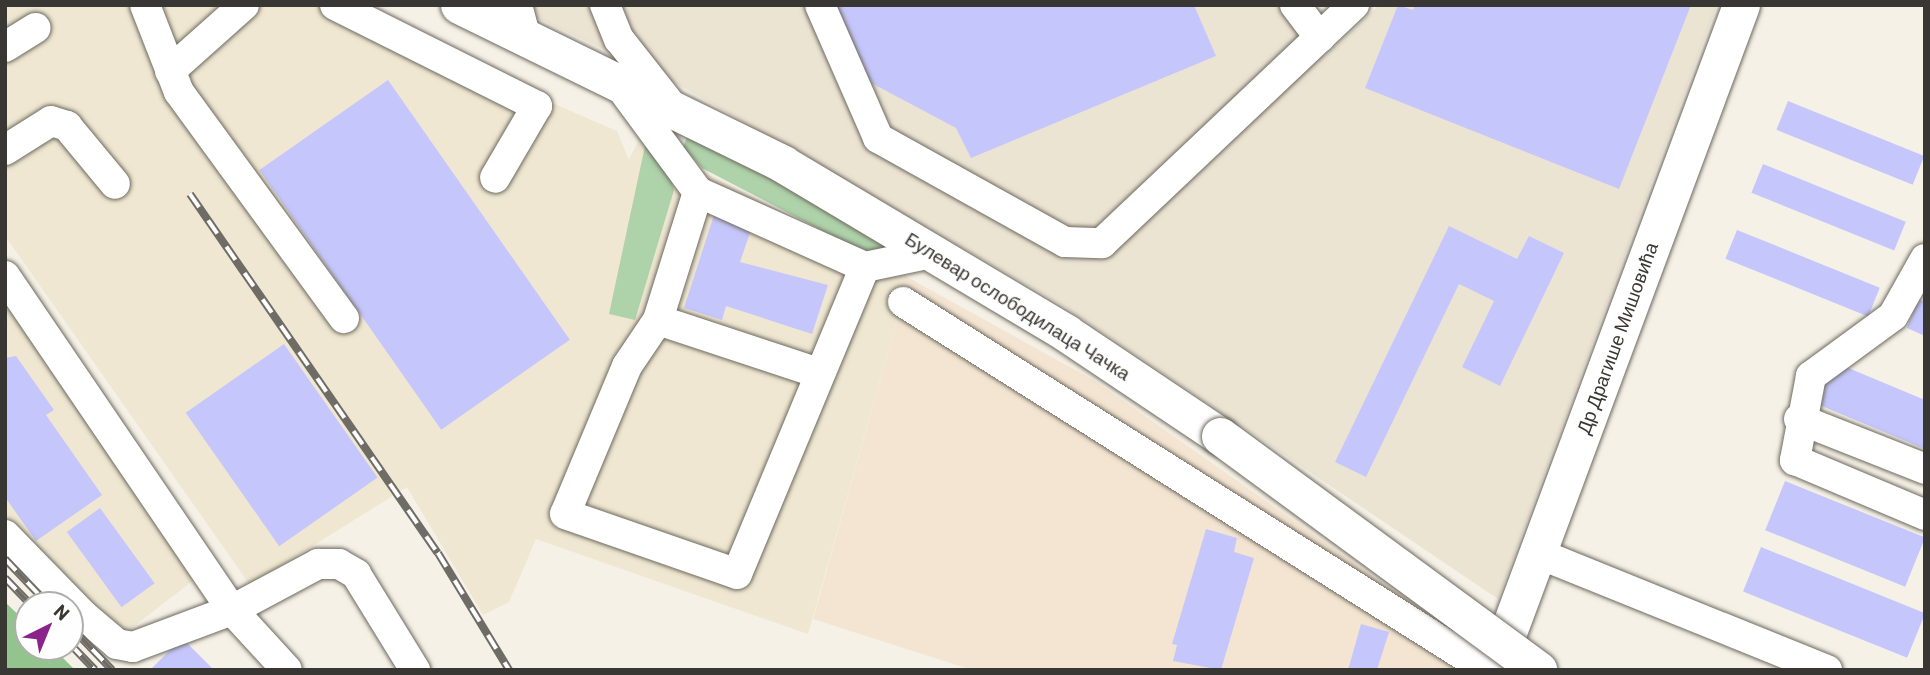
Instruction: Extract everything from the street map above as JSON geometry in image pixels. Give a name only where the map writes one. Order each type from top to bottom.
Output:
[{"type":"main road","name":"Др Драгише Мишовића","points":[[1494,670],[1741,5]]},
{"type":"main road","name":"Булевар ослободилаца Чачка","points":[[494,14],[783,164],[932,253],[1220,436],[1538,670]]},
{"type":"street","points":[[145,5],[179,92],[344,318]]},
{"type":"street","points":[[170,71],[244,5]]},
{"type":"street","points":[[335,5],[537,106],[495,178]]},
{"type":"street","points":[[605,5],[636,64],[674,108]]},
{"type":"street","points":[[820,5],[878,138],[1065,242],[1102,243],[1354,5]]},
{"type":"street","points":[[1295,5],[1320,38]]},
{"type":"street","points":[[5,47],[35,28]]},
{"type":"street","points":[[613,78],[698,192],[865,267],[932,253]]},
{"type":"street","points":[[5,150],[51,121],[67,126],[115,184]]},
{"type":"street","points":[[698,192],[658,320],[626,366],[565,514],[737,574],[818,373],[865,267]]},
{"type":"street","points":[[1925,259],[1893,316],[1811,376],[1799,419],[1795,460],[1925,514]]},
{"type":"street","points":[[5,276],[232,610],[287,670]]},
{"type":"street","points":[[904,302],[1487,670]]},
{"type":"street","points":[[658,320],[818,373]]},
{"type":"street","points":[[1799,419],[1925,469]]},
{"type":"street","points":[[5,535],[117,644],[142,646],[232,610],[318,564],[339,564],[356,574],[415,670]]},
{"type":"street","points":[[1537,553],[1826,670]]},
{"type":"shaded area","points":[[5,5],[326,5],[617,131],[629,160],[639,139],[909,278],[808,634],[536,539],[509,602],[483,615],[407,487],[250,585],[5,236]]},
{"type":"shaded area","points":[[509,5],[593,5],[614,54]]},
{"type":"shaded area","points":[[617,5],[1288,5],[1325,56],[1379,5],[1717,5],[1498,599],[1062,305],[653,70]]},
{"type":"shaded area","points":[[909,278],[1095,381],[1478,650],[1472,670],[972,670],[813,619]]},
{"type":"shaded area","points":[[5,285],[207,570],[125,633],[5,515]]},
{"type":"green space","points":[[687,137],[700,139],[893,247],[867,254],[702,168],[683,147]]},
{"type":"green space","points":[[645,146],[670,177],[674,190],[635,320],[609,314]]},
{"type":"green space","points":[[5,602],[14,611],[14,661],[66,661],[75,670],[5,670]]},
{"type":"building","points":[[831,5],[1194,5],[1216,56],[971,158],[956,128],[860,77]]},
{"type":"building","points":[[1398,5],[1413,10],[1415,5],[1691,5],[1619,189],[1365,88]]},
{"type":"building","points":[[388,80],[570,340],[441,430],[259,170]]},
{"type":"building","points":[[1788,101],[1924,156],[1913,185],[1776,130]]},
{"type":"building","points":[[1763,164],[1906,222],[1894,250],[1751,193]]},
{"type":"building","points":[[714,215],[752,227],[740,262],[828,285],[812,334],[726,306],[722,320],[684,308]]},
{"type":"building","points":[[1449,226],[1517,259],[1529,236],[1564,253],[1500,386],[1462,367],[1494,301],[1459,284],[1366,477],[1335,462]]},
{"type":"building","points":[[1737,230],[1880,288],[1868,316],[1725,259]]},
{"type":"building","points":[[1918,299],[1925,302],[1925,336],[1907,328]]},
{"type":"building","points":[[284,344],[377,478],[279,546],[186,413]]},
{"type":"building","points":[[16,356],[54,410],[46,415],[102,495],[36,541],[5,497],[5,358]]},
{"type":"building","points":[[1834,362],[1925,400],[1925,449],[1817,404]]},
{"type":"building","points":[[1785,481],[1925,538],[1905,587],[1765,530]]},
{"type":"building","points":[[100,508],[155,583],[121,607],[67,532]]},
{"type":"building","points":[[1206,529],[1237,538],[1234,552],[1254,558],[1221,670],[1173,661],[1177,645],[1172,644]]},
{"type":"building","points":[[1761,547],[1925,613],[1907,658],[1743,592]]},
{"type":"building","points":[[1361,624],[1389,632],[1377,670],[1348,670]]},
{"type":"building","points":[[182,638],[214,670],[150,670]]},
{"type":"railway","points":[[190,194],[438,553],[509,670]]},
{"type":"railway","points":[[5,559],[36,591]]},
{"type":"railway","points":[[5,578],[18,591]]},
{"type":"railway","points":[[84,641],[112,670]]},
{"type":"railway","points":[[84,659],[95,670]]}]
